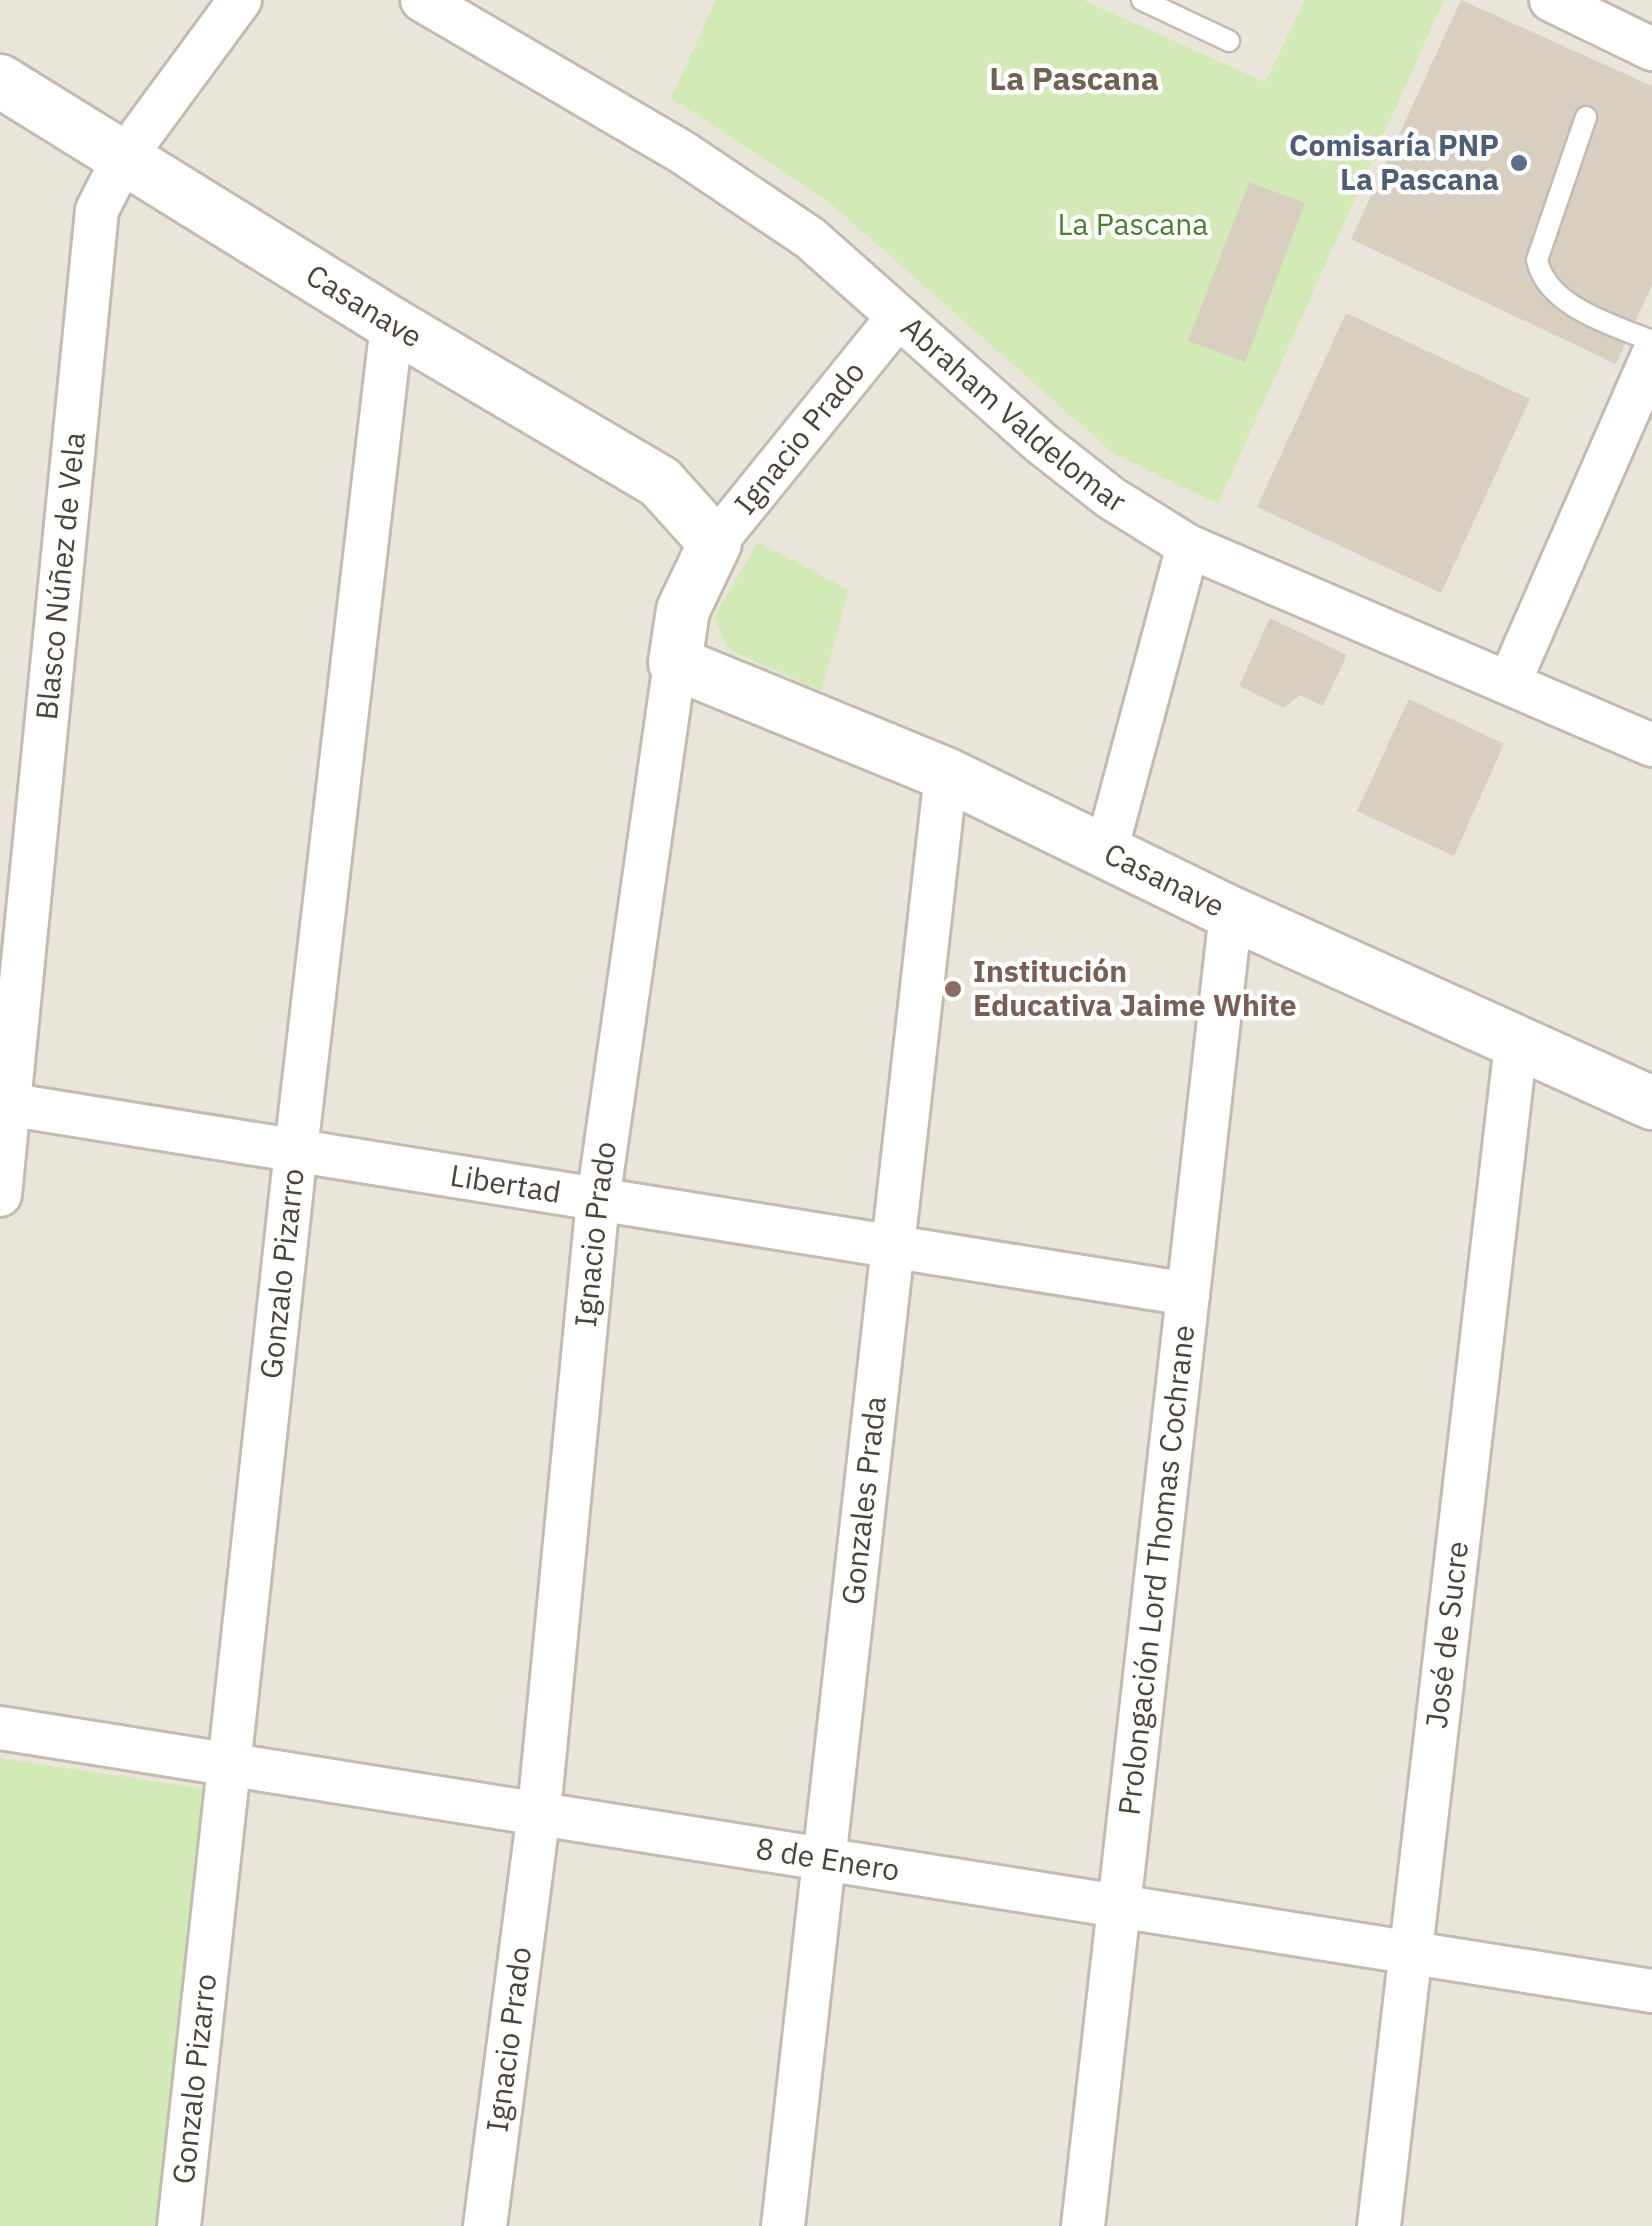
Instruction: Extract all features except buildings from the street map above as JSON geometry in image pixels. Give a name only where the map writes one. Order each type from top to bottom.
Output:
[{"type":"street","name":"Blasco Núñez de Vela","points":[[0,1195],[97,210],[123,159],[240,0]]},
{"type":"street","name":"Abraham Valdelomar","points":[[424,0],[682,152],[810,238],[1041,442],[1110,498],[1188,546],[1652,745]]},
{"type":"street","points":[[1550,0],[1652,49]]},
{"type":"street","name":"Casanave","points":[[0,81],[392,324],[660,482],[715,543]]},
{"type":"street","name":"Ignacio Prado","points":[[485,2226],[539,1812],[598,1200],[684,610],[715,543],[898,317]]},
{"type":"street","name":"Gonzalo Pizarro","points":[[179,2226],[296,1150],[392,324]]},
{"type":"street","points":[[1508,683],[1652,358]]},
{"type":"street","points":[[1106,851],[1188,546]]},
{"type":"street","name":"Casanave","points":[[675,663],[946,774],[1231,913],[1652,1103]]},
{"type":"street","name":"Gonzales Prada","points":[[782,2226],[946,774]]},
{"type":"street","name":"Prolongación Lord Thomas Cochrane","points":[[1082,2226],[1231,913]]},
{"type":"street","name":"José de Sucre","points":[[1379,2226],[1516,1044]]},
{"type":"street","name":"Libertad","points":[[6,1104],[1188,1294]]},
{"type":"street","name":"8 de Enero","points":[[0,1728],[231,1768],[539,1812],[1652,1992]]},
{"type":"lane","points":[[1142,0],[1229,41]]},
{"type":"lane","points":[[1586,117],[1537,260],[1540,274],[1580,310],[1652,341]]},
{"type":"shaded area","points":[[0,0],[1652,0],[1652,2226],[0,2226]]},
{"type":"green space","name":"La Pascana","points":[[716,0],[1083,0],[1265,82],[1305,0],[1444,0],[1218,504],[1113,453],[829,202],[671,98]]},
{"type":"green space","points":[[758,542],[849,590],[821,691],[728,649],[714,617]]},
{"type":"green space","points":[[0,1758],[211,1790],[161,2226],[0,2226]]},
{"type":"place","name":"Comisaría PNP La Pascana","points":[[1519,163]]},
{"type":"place","name":"Institución Educativa Jaime White","points":[[953,989]]},
{"type":"district","name":"La Pascana","points":[[1074,79]]}]
